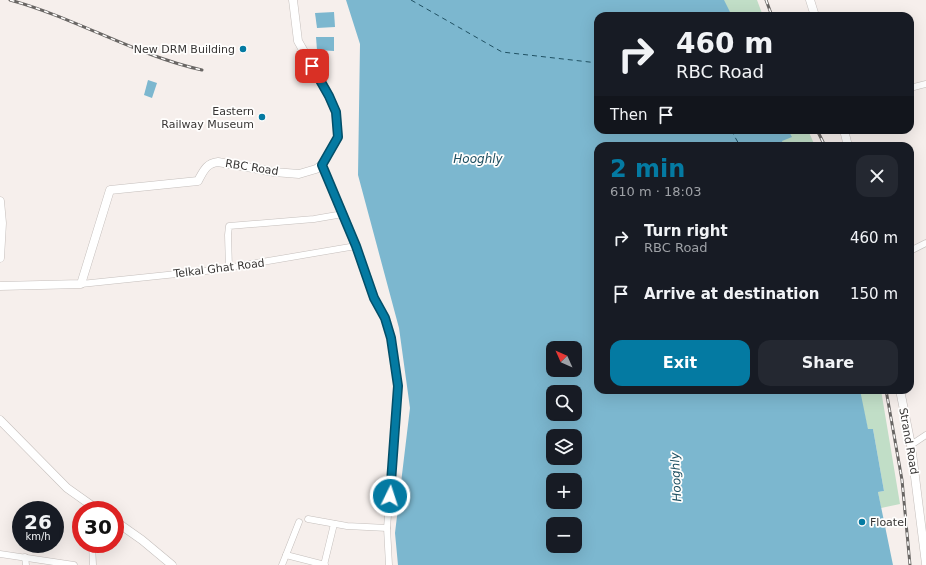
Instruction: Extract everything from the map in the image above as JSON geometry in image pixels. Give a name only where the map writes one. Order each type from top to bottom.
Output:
[{"type":"main road","points":[[293,0],[298,41],[329,96],[336,112],[338,137],[322,165]]},
{"type":"main road","points":[[810,0],[814,12]]},
{"type":"main road","name":"RBC Road","points":[[73,284],[110,190],[198,181],[206,167],[211,162],[274,172],[299,174],[316,169],[322,165]]},
{"type":"main road","points":[[0,201],[0,258]]},
{"type":"main road","points":[[0,286],[73,284]]},
{"type":"main road","name":"Strand Road","points":[[901,394],[911,445],[926,564]]},
{"type":"main road","points":[[0,420],[67,488],[85,501]]},
{"type":"main road","points":[[124,528],[163,556],[172,565]]},
{"type":"street","points":[[914,87],[926,84]]},
{"type":"street","points":[[322,165],[356,246],[374,298],[385,318],[391,338],[398,386],[387,528],[389,565]]},
{"type":"street","points":[[229,268],[229,226],[314,219],[343,214]]},
{"type":"street","points":[[914,249],[926,243]]},
{"type":"street","name":"Telkal Ghat Road","points":[[73,284],[229,268],[356,246]]},
{"type":"street","points":[[911,445],[926,435]]},
{"type":"street","points":[[308,519],[334,524],[387,528]]},
{"type":"street","points":[[282,565],[299,522]]},
{"type":"street","points":[[286,555],[324,565],[334,524]]},
{"type":"street","points":[[92,553],[93,565]]},
{"type":"street","points":[[0,554],[74,565]]},
{"type":"street","points":[[25,557],[26,565]]},
{"type":"green space","points":[[721,0],[757,0],[762,12],[726,12]]},
{"type":"green space","points":[[779,134],[810,134],[813,142],[782,142]]},
{"type":"green space","points":[[860,394],[882,394],[900,504],[881,508],[878,492],[884,491],[873,429],[868,430]]},
{"type":"water","name":"Hooghly","points":[[346,0],[724,0],[730,12],[594,12],[594,134],[790,134],[792,137],[782,142],[594,142],[594,394],[861,394],[868,429],[873,429],[884,491],[878,492],[893,565],[398,565],[395,533],[410,408],[399,328],[358,175],[360,44]]},
{"type":"water","points":[[334,12],[335,27],[317,28],[315,13]]},
{"type":"water","points":[[316,37],[334,37],[334,51],[317,50]]},
{"type":"water","points":[[148,80],[157,83],[152,98],[144,95]]},
{"type":"ferry route","points":[[411,0],[502,52],[594,63]]},
{"type":"ferry route","points":[[733,134],[738,142]]},
{"type":"railway","points":[[10,0],[58,16],[153,55],[202,70]]},
{"type":"railway","points":[[766,0],[770,12]]},
{"type":"railway","points":[[819,134],[823,142]]},
{"type":"railway","points":[[887,394],[902,480],[910,565]]},
{"type":"place","name":"New DRM Building","points":[[243,49]]},
{"type":"place","name":"Eastern Railway Museum","points":[[262,117]]},
{"type":"place","name":"Floatel","points":[[862,522]]},
{"type":"route","points":[[312,66],[336,112],[338,137],[322,165],[356,246],[374,298],[385,318],[391,338],[398,386],[390,496]]}]
